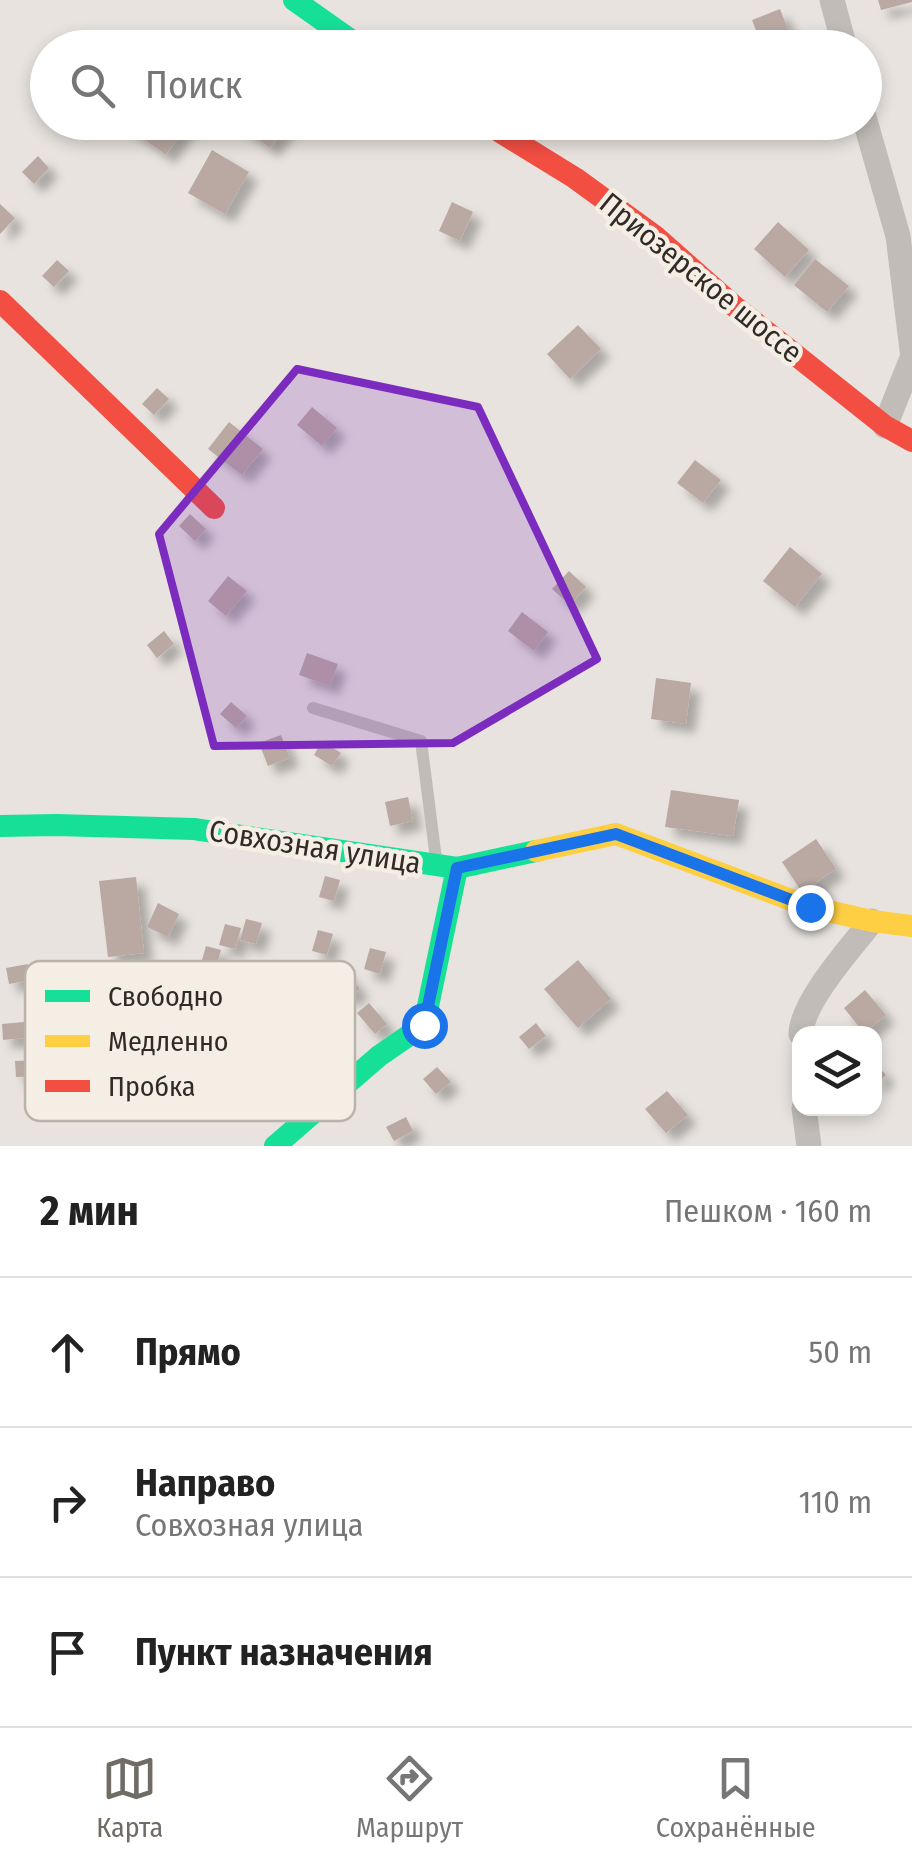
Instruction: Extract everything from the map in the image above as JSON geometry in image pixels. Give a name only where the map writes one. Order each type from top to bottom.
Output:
[{"type":"street","points":[[294,0],[336,30]]},
{"type":"street","points":[[832,0],[840,30]]},
{"type":"street","name":"Приозерское шоссе","points":[[513,140],[575,178],[656,237],[734,306],[885,426],[912,440]]},
{"type":"street","points":[[871,140],[898,236],[912,350]]},
{"type":"street","points":[[0,302],[214,508]]},
{"type":"street","points":[[885,426],[912,358]]},
{"type":"street","name":"Совхозная улица","points":[[0,826],[194,829],[447,867],[616,834],[810,907],[912,926]]},
{"type":"street","points":[[355,1077],[424,1025],[447,867]]},
{"type":"street","points":[[801,1026],[835,967],[872,921]]},
{"type":"street","points":[[805,1116],[809,1146]]},
{"type":"street","points":[[275,1146],[304,1121]]},
{"type":"lane","points":[[313,708],[421,742],[447,867]]},
{"type":"highlighted area","points":[[297,369],[478,407],[597,659],[453,743],[214,746],[159,534]]},
{"type":"building","points":[[878,0],[912,0],[912,2],[881,10]]},
{"type":"building","points":[[780,9],[788,30],[756,30],[752,20]]},
{"type":"building","points":[[145,140],[176,140],[166,155]]},
{"type":"building","points":[[259,140],[276,140],[270,148]]},
{"type":"building","points":[[212,150],[249,172],[225,214],[188,193]]},
{"type":"building","points":[[38,156],[49,168],[34,184],[22,172]]},
{"type":"building","points":[[452,202],[473,212],[460,241],[439,231]]},
{"type":"building","points":[[0,204],[15,218],[0,234]]},
{"type":"building","points":[[778,222],[809,250],[785,277],[754,249]]},
{"type":"building","points":[[815,259],[849,286],[827,312],[794,285]]},
{"type":"building","points":[[57,260],[69,271],[54,287],[42,276]]},
{"type":"building","points":[[578,325],[601,349],[570,379],[547,354]]},
{"type":"building","points":[[157,388],[169,399],[154,415],[142,404]]},
{"type":"building","points":[[312,407],[337,428],[322,446],[297,425]]},
{"type":"building","points":[[229,422],[263,449],[242,475],[208,449]]},
{"type":"building","points":[[695,460],[721,480],[703,503],[677,483]]},
{"type":"building","points":[[190,514],[206,529],[195,541],[179,526]]},
{"type":"building","points":[[790,547],[822,574],[795,607],[763,581]]},
{"type":"building","points":[[569,571],[586,587],[570,605],[552,589]]},
{"type":"building","points":[[228,576],[247,591],[226,616],[208,601]]},
{"type":"building","points":[[522,612],[548,632],[534,651],[508,631]]},
{"type":"building","points":[[164,631],[174,644],[157,658],[147,645]]},
{"type":"building","points":[[307,653],[338,664],[330,686],[299,675]]},
{"type":"building","points":[[656,678],[691,683],[686,724],[651,719]]},
{"type":"building","points":[[231,702],[247,716],[236,728],[220,714]]},
{"type":"building","points":[[281,735],[290,758],[268,766],[259,743]]},
{"type":"building","points":[[322,741],[341,753],[332,766],[314,755]]},
{"type":"building","points":[[671,790],[739,800],[733,836],[665,827]]},
{"type":"building","points":[[408,797],[413,821],[390,826],[385,802]]},
{"type":"building","points":[[816,839],[836,869],[802,892],[782,862]]},
{"type":"building","points":[[325,876],[340,880],[334,901],[319,897]]},
{"type":"building","points":[[136,877],[144,953],[108,957],[99,881]]},
{"type":"building","points":[[158,903],[179,914],[168,937],[147,927]]},
{"type":"building","points":[[246,919],[262,923],[256,944],[240,940]]},
{"type":"building","points":[[225,924],[241,928],[235,949],[219,945]]},
{"type":"building","points":[[318,930],[333,934],[327,955],[312,951]]},
{"type":"building","points":[[206,946],[221,950],[218,961],[202,961]]},
{"type":"building","points":[[370,948],[386,952],[380,974],[364,969]]},
{"type":"building","points":[[578,960],[611,999],[578,1028],[544,989]]},
{"type":"building","points":[[25,965],[25,981],[9,984],[6,968]]},
{"type":"building","points":[[865,990],[886,1015],[873,1026],[858,1026],[844,1008]]},
{"type":"building","points":[[369,1003],[387,1024],[375,1034],[357,1013]]},
{"type":"building","points":[[24,1022],[25,1038],[3,1040],[2,1024]]},
{"type":"building","points":[[536,1023],[546,1036],[529,1049],[519,1037]]},
{"type":"building","points":[[15,1061],[25,1061],[25,1077],[16,1077]]},
{"type":"building","points":[[437,1067],[451,1082],[436,1094],[423,1079]]},
{"type":"building","points":[[667,1091],[688,1115],[666,1133],[645,1109]]},
{"type":"building","points":[[406,1117],[413,1131],[394,1141],[386,1127]]},
{"type":"traffic: fast","points":[[294,0],[336,30]]},
{"type":"traffic: fast","points":[[0,826],[194,829],[457,868],[536,851]]},
{"type":"traffic: fast","points":[[355,1077],[424,1025],[457,868]]},
{"type":"traffic: fast","points":[[275,1146],[304,1121]]},
{"type":"traffic: slow","points":[[536,851],[616,834],[810,907],[912,926]]},
{"type":"traffic: jam","points":[[513,140],[575,178],[656,237],[734,306],[885,426],[912,441]]},
{"type":"traffic: jam","points":[[0,301],[214,508]]},
{"type":"route","points":[[424,1025],[457,868],[616,834],[810,907]]}]
